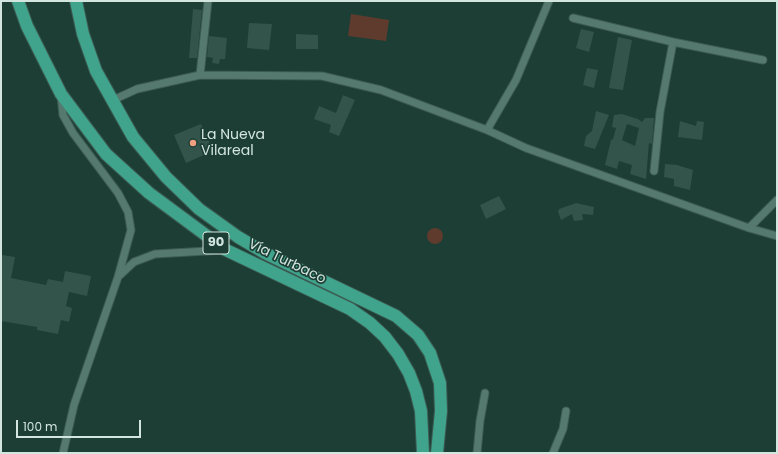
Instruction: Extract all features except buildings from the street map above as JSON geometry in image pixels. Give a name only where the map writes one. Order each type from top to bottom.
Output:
[{"type":"highway","name":"Vía Turbaco","points":[[18,1],[27,26],[61,94],[106,154],[138,184],[184,221],[226,250],[350,309],[370,323],[385,337],[402,360],[416,391],[421,411],[423,453]]},
{"type":"highway","name":"Vía Turbaco","points":[[76,1],[83,34],[96,71],[111,100],[137,142],[166,177],[199,209],[238,237],[265,253],[396,316],[418,335],[430,353],[440,383],[441,411],[438,453]]},
{"type":"street","points":[[200,75],[208,1]]},
{"type":"street","points":[[487,130],[516,80],[549,1]]},
{"type":"street","points":[[573,18],[673,42],[763,60]]},
{"type":"street","points":[[654,171],[660,112],[673,42]]},
{"type":"street","points":[[111,100],[137,89],[200,75],[322,76],[381,90],[487,130],[526,148],[749,228],[777,236]]},
{"type":"street","points":[[61,94],[63,115],[72,133],[118,193],[128,212],[131,230],[118,277],[74,405],[63,453]]},
{"type":"street","points":[[749,228],[777,200]]},
{"type":"street","points":[[118,277],[134,262],[155,254],[226,250]]},
{"type":"street","points":[[477,453],[480,421],[485,393]]},
{"type":"street","points":[[553,453],[561,435],[566,411]]},
{"type":"shaded area","points":[[351,14],[389,20],[386,41],[348,36]]},
{"type":"shaded area","points":[[435,228],[441,230],[443,236],[441,242],[435,244],[429,242],[427,236],[429,230]]},
{"type":"place","name":"La Nueva Vilareal","points":[[193,143]]}]
